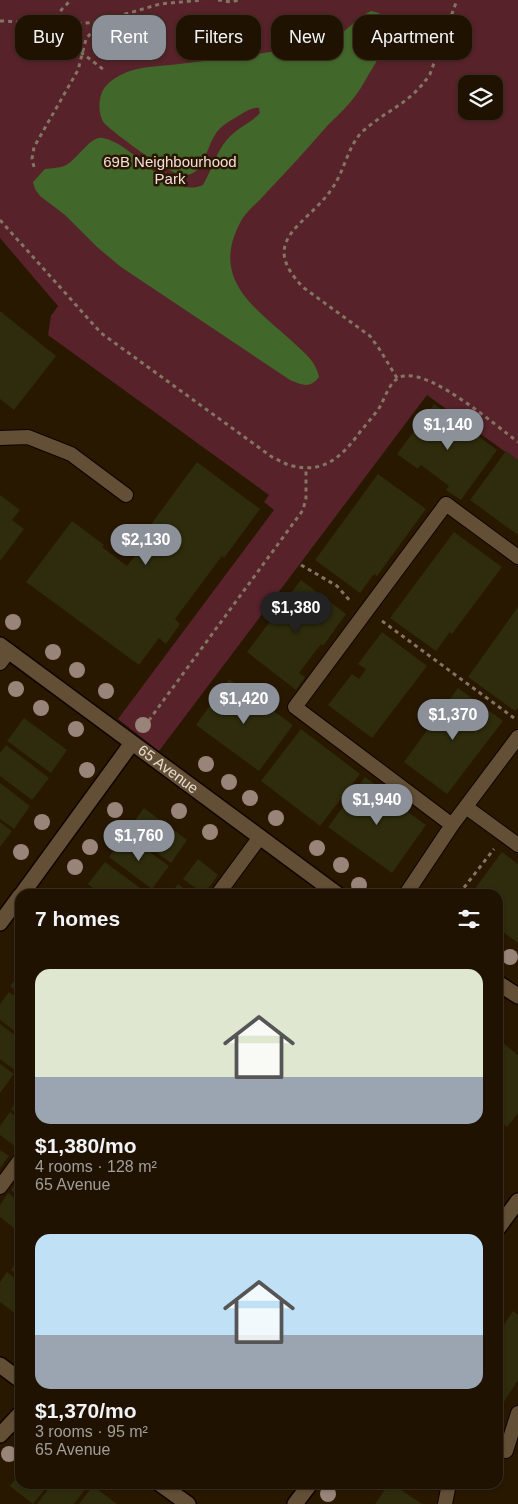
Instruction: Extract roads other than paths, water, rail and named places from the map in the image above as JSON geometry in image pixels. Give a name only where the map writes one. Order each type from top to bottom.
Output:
[{"type":"street","name":"65 Avenue","points":[[3,653],[132,743],[329,889]]},
{"type":"street","points":[[25,889],[132,743]]},
{"type":"street","points":[[0,923],[15,903]]},
{"type":"street","points":[[503,986],[518,996]]},
{"type":"street","points":[[503,1221],[518,1200]]},
{"type":"street","points":[[0,1365],[15,1376]]},
{"type":"street","points":[[0,1435],[15,1419]]},
{"type":"street","points":[[167,1489],[188,1504]]},
{"type":"street","points":[[295,1504],[306,1489]]},
{"type":"lane","points":[[0,438],[28,437],[72,454],[126,494]]},
{"type":"lane","points":[[452,825],[295,707],[446,504],[518,557]]},
{"type":"lane","points":[[409,889],[452,825],[518,737]]},
{"type":"lane","points":[[466,807],[518,845]]},
{"type":"lane","points":[[222,889],[260,837]]},
{"type":"lane","points":[[0,1187],[15,1167]]},
{"type":"lane","points":[[507,1452],[518,1413]]},
{"type":"lane","points":[[445,1504],[448,1489]]},
{"type":"park label","name":"69B Neighbourhood Park","points":[[170,170]]}]
